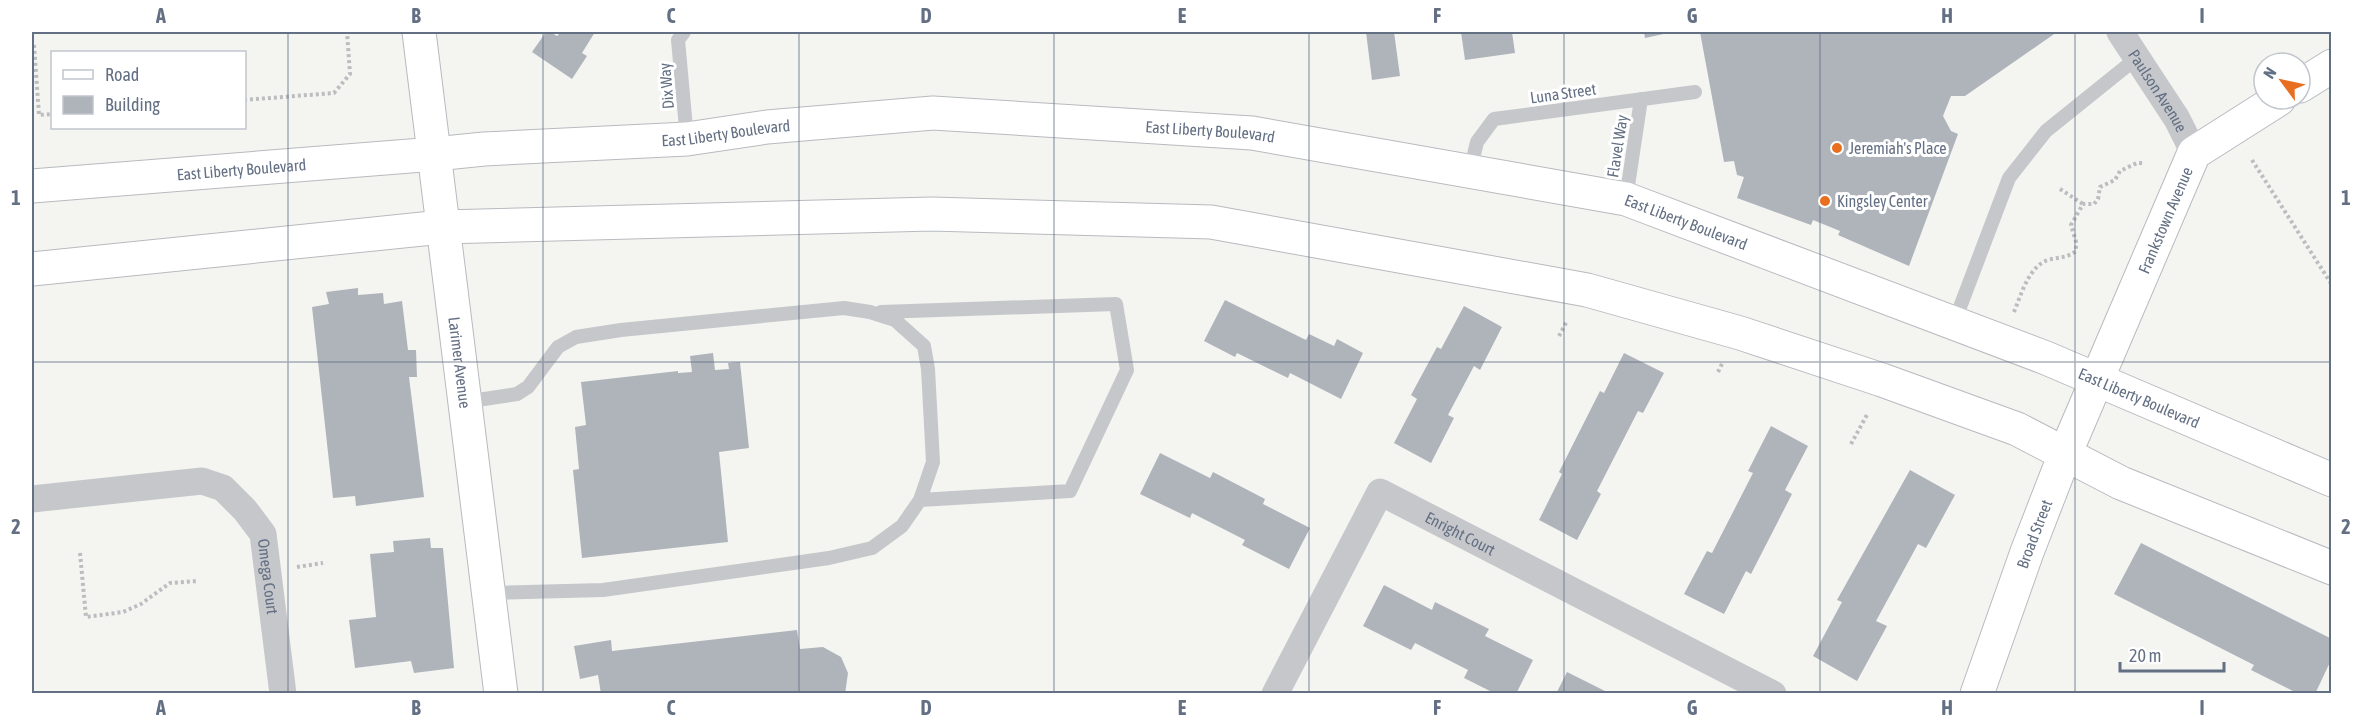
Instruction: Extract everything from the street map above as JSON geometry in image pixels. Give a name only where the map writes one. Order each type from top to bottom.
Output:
[{"type":"main road","name":"Larimer Avenue","points":[[419,32],[501,693]]},
{"type":"main road","points":[[2312,78],[2331,66]]},
{"type":"main road","name":"Frankstown Avenue","points":[[2098,380],[2194,153],[2260,111]]},
{"type":"main road","name":"East Liberty Boulevard","points":[[32,186],[435,154],[484,148],[687,139],[767,127],[933,114],[1252,133],[1626,199],[2098,380],[2331,480]]},
{"type":"main road","points":[[32,269],[442,227],[932,214],[1211,222],[1587,290],[1740,333],[1882,380],[2017,429],[2121,483],[2331,568]]},
{"type":"main road","name":"Broad Street","points":[[1983,692],[2027,552],[2065,454],[2098,380]]},
{"type":"street","name":"Paulson Avenue","points":[[2120,32],[2177,119],[2194,153]]},
{"type":"street","name":"Omega Court","points":[[32,499],[202,481],[223,488],[245,510],[263,534],[284,693]]},
{"type":"street","name":"Enright Court","points":[[1275,693],[1380,492],[1739,686],[1773,693]]},
{"type":"lane","name":"Dix Way","points":[[684,32],[678,40],[687,139]]},
{"type":"lane","points":[[1954,323],[2009,178],[2046,131],[2138,57]]},
{"type":"lane","name":"Luna Street","points":[[1470,171],[1477,142],[1494,119],[1695,92]]},
{"type":"lane","name":"Flavel Way","points":[[1626,199],[1641,99]]},
{"type":"lane","points":[[465,402],[517,394],[528,387],[558,347],[576,337],[621,330],[844,309],[870,312],[1116,304],[1127,370],[1070,490],[920,500]]},
{"type":"lane","points":[[489,593],[603,590],[829,558],[872,548],[902,526],[920,500],[933,462],[928,369],[924,346],[895,320],[870,312]]},
{"type":"path","points":[[246,100],[334,93],[350,74],[347,32]]},
{"type":"path","points":[[34,45],[39,115],[51,114]]},
{"type":"path","points":[[2252,160],[2331,285]]},
{"type":"path","points":[[2060,189],[2083,204],[2094,204],[2098,199],[2100,187],[2115,180],[2121,171],[2137,163],[2145,163]]},
{"type":"path","points":[[2012,318],[2023,290],[2037,266],[2047,260],[2071,255],[2076,251],[2071,225],[2083,204]]},
{"type":"path","points":[[1851,444],[1868,413]]},
{"type":"path","points":[[80,553],[86,617],[123,612],[141,604],[170,584],[198,580]]},
{"type":"path","points":[[289,568],[323,563]]},
{"type":"building","points":[[546,32],[557,36],[561,32],[595,32],[582,53],[587,56],[572,79],[532,52]]},
{"type":"building","points":[[1366,32],[1394,32],[1400,76],[1372,80]]},
{"type":"building","points":[[1461,32],[1512,32],[1515,53],[1465,60]]},
{"type":"building","points":[[1644,32],[1673,32],[1645,38]]},
{"type":"building","name":"Jeremiah's Place","points":[[1700,32],[2057,32],[1965,96],[1951,96],[1943,116],[1951,131],[1958,134],[1909,266],[1838,235],[1840,231],[1813,220],[1811,225],[1737,198],[1744,177],[1737,175],[1734,161],[1724,162]]},
{"type":"building","points":[[358,288],[358,295],[383,293],[384,304],[402,301],[408,350],[416,350],[417,377],[409,377],[424,497],[356,506],[355,496],[333,498],[312,307],[329,304],[326,292]]},
{"type":"building","points":[[1225,300],[1306,340],[1309,334],[1334,346],[1337,339],[1363,353],[1341,399],[1290,373],[1288,378],[1237,353],[1235,357],[1204,341]]},
{"type":"building","points":[[1464,306],[1502,327],[1480,370],[1474,366],[1448,415],[1454,418],[1431,463],[1394,443],[1417,399],[1411,395],[1437,347],[1441,349]]},
{"type":"building","points":[[713,353],[715,370],[729,369],[728,363],[740,362],[749,448],[719,452],[728,542],[582,558],[573,470],[579,469],[575,427],[586,425],[581,382],[678,371],[678,373],[692,372],[690,356]]},
{"type":"building","points":[[1624,353],[1664,373],[1643,413],[1638,411],[1597,491],[1601,494],[1577,540],[1539,520],[1562,474],[1559,472],[1600,391],[1604,393]]},
{"type":"building","points":[[1771,426],[1808,446],[1785,490],[1792,494],[1751,574],[1746,571],[1724,614],[1684,594],[1707,551],[1712,553],[1753,473],[1748,471]]},
{"type":"building","points":[[1160,453],[1210,478],[1213,472],[1265,499],[1263,504],[1310,528],[1289,569],[1242,545],[1245,540],[1192,513],[1190,518],[1140,494]]},
{"type":"building","points":[[1910,470],[1955,495],[1926,548],[1918,544],[1876,621],[1887,626],[1857,681],[1813,656],[1842,602],[1837,600]]},
{"type":"building","points":[[430,538],[431,548],[443,548],[454,668],[414,673],[411,661],[355,668],[349,620],[376,617],[370,554],[394,552],[393,541]]},
{"type":"building","points":[[2141,543],[2332,639],[2332,658],[2315,694],[2299,694],[2251,670],[2254,665],[2114,594]]},
{"type":"building","points":[[1384,585],[1432,610],[1435,602],[1489,629],[1485,636],[1533,660],[1516,694],[1496,694],[1464,678],[1468,670],[1415,643],[1411,650],[1363,626]]},
{"type":"building","points":[[797,630],[800,649],[823,647],[841,657],[848,673],[845,694],[601,694],[598,675],[580,679],[574,646],[611,640],[612,651]]},
{"type":"building","points":[[1567,672],[1611,694],[1556,694]]},
{"type":"place","name":"Jeremiah's Place","points":[[1837,148]]},
{"type":"place","name":"Kingsley Center","points":[[1825,201]]}]
